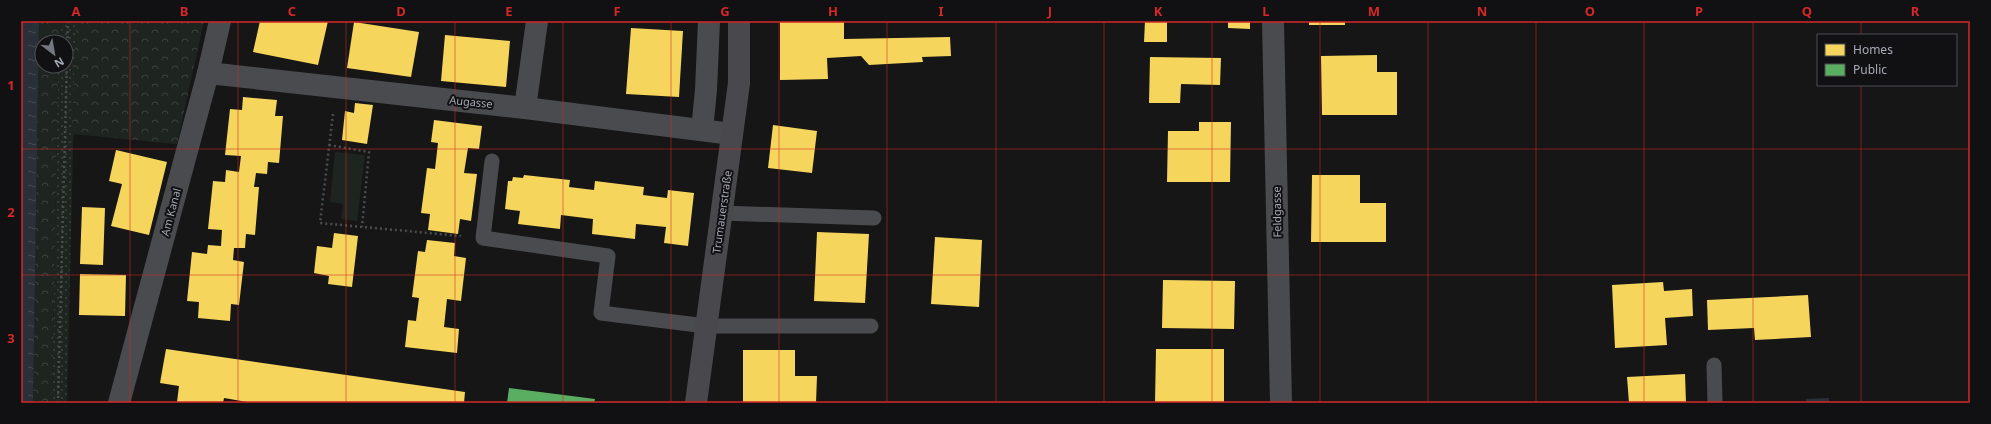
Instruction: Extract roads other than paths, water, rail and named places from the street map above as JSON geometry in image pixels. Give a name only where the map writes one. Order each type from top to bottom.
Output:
[{"type":"main road","name":"Trumauerstraße","points":[[696,403],[738,83],[739,21]]},
{"type":"street","name":"Am Kanal","points":[[119,403],[208,73],[220,21]]},
{"type":"street","points":[[525,108],[537,21]]},
{"type":"street","points":[[702,130],[706,90],[709,21]]},
{"type":"street","name":"Feldgasse","points":[[1273,21],[1281,403]]},
{"type":"street","name":"Augasse","points":[[208,73],[525,108],[732,134]]},
{"type":"lane","points":[[492,161],[483,238],[608,256],[601,313],[706,326],[872,326]]},
{"type":"lane","points":[[722,213],[874,218]]},
{"type":"lane","points":[[1714,365],[1715,403]]},
{"type":"water","points":[[21,21],[39,21],[39,34],[34,34],[34,74],[38,74],[33,403],[21,403]]},
{"type":"water","points":[[1829,398],[1829,403],[1807,403],[1806,399]]}]
